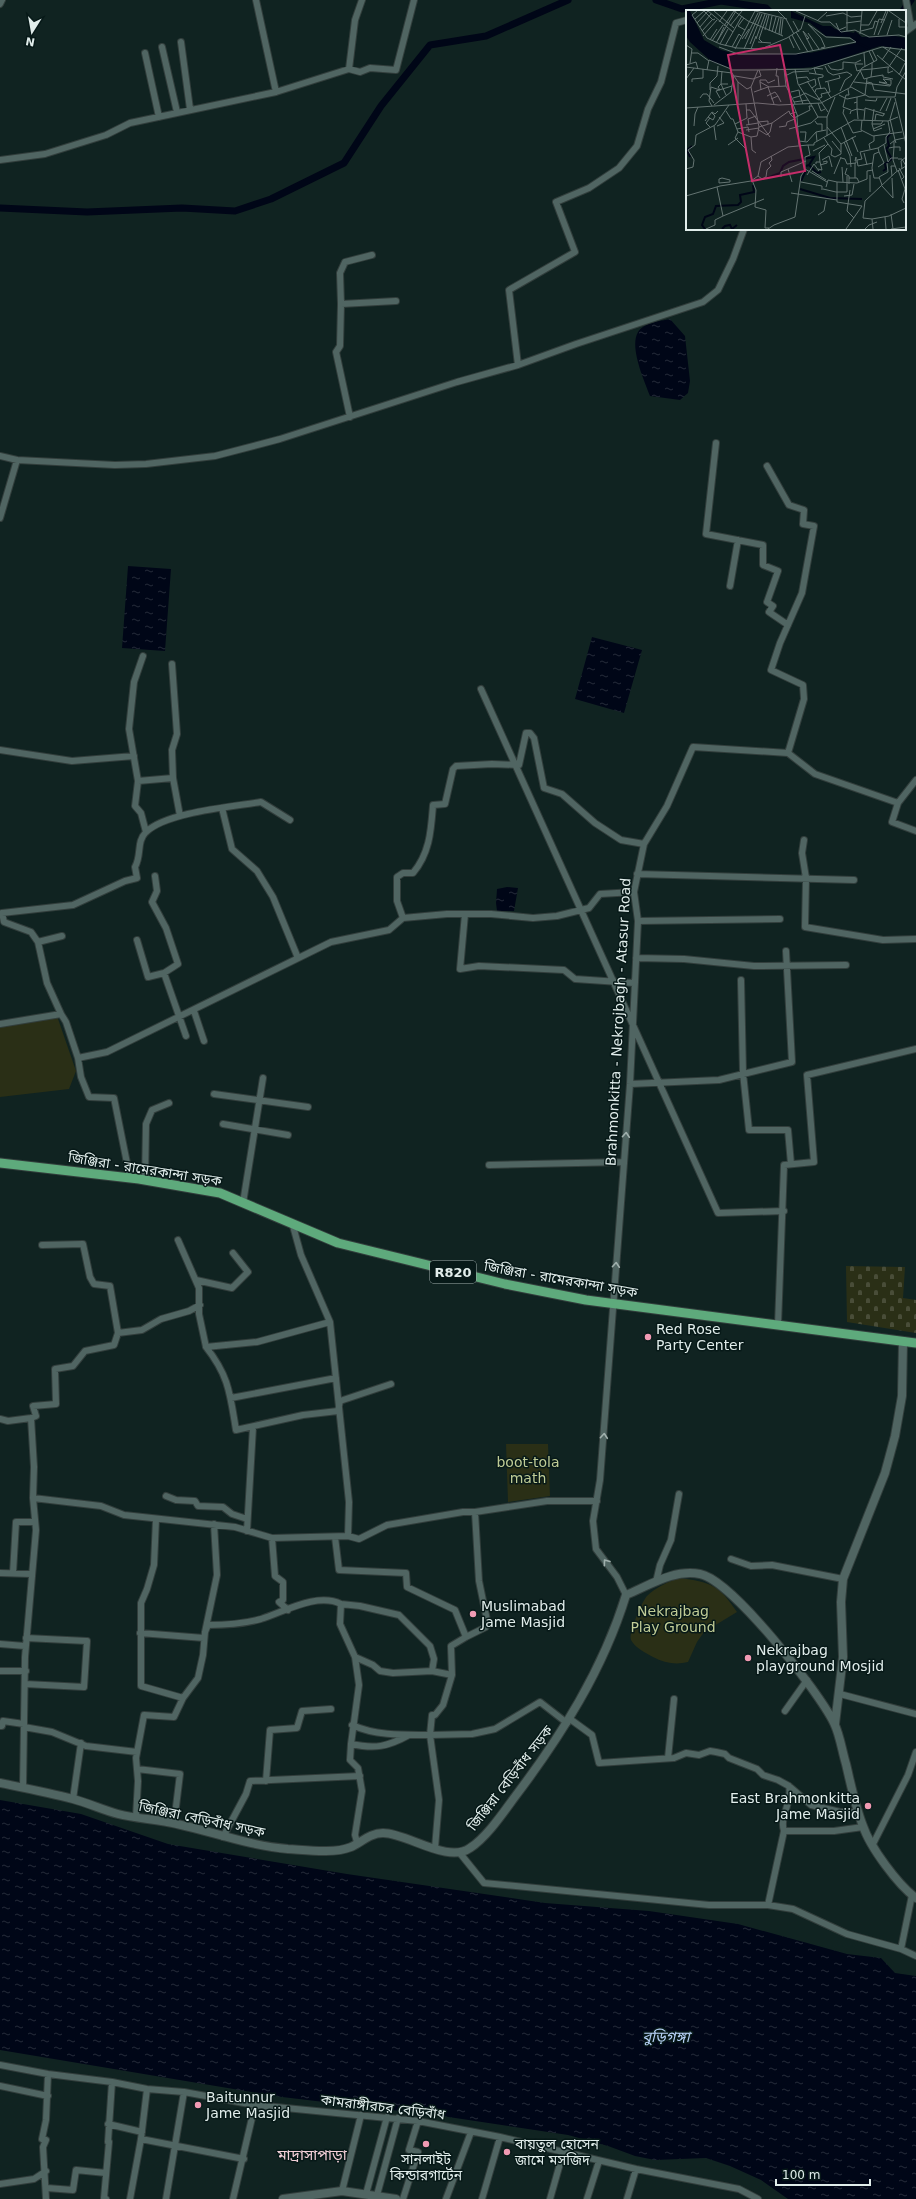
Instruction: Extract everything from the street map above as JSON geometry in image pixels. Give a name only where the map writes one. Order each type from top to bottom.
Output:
[{"type":"main road","name":"জিঞ্জিরা - রামেরকান্দা সড়ক","points":[[0,1163],[145,1180],[220,1193],[293,1226],[338,1243],[409,1262],[505,1284],[614,1304],[916,1343]]},
{"type":"street","points":[[0,4],[2,0]]},
{"type":"street","points":[[256,0],[276,92]]},
{"type":"street","points":[[349,69],[355,20],[362,0]]},
{"type":"street","points":[[0,160],[45,154],[106,135],[130,123],[190,109],[276,92],[349,69],[360,72],[370,68],[396,70],[414,0]]},
{"type":"street","points":[[906,0],[912,25]]},
{"type":"street","points":[[518,365],[509,290],[575,252],[556,202],[589,188],[619,168],[637,146],[648,109],[661,82],[676,23],[686,20]]},
{"type":"street","points":[[181,42],[190,109]]},
{"type":"street","points":[[162,47],[177,112]]},
{"type":"street","points":[[145,53],[159,116]]},
{"type":"street","points":[[0,456],[17,460],[115,465],[146,464],[208,457],[273,440],[350,417],[457,382],[518,365],[703,302],[718,290],[733,259],[744,230]]},
{"type":"street","points":[[350,417],[336,352],[340,346],[340,273],[345,262],[372,255]]},
{"type":"street","points":[[341,304],[396,301]]},
{"type":"street","points":[[716,443],[706,534],[763,545],[763,565],[778,571],[767,602],[773,606],[770,612],[788,625]]},
{"type":"street","points":[[0,518],[17,460]]},
{"type":"street","points":[[767,466],[788,505],[804,510],[803,524],[814,526],[802,593],[771,670],[803,685],[804,700],[788,753],[816,774],[898,803]]},
{"type":"street","points":[[730,586],[738,540]]},
{"type":"street","points":[[143,656],[134,682],[129,729],[138,780],[134,806],[141,813],[146,832]]},
{"type":"street","points":[[172,664],[177,734],[172,750],[173,778],[180,816]]},
{"type":"street","points":[[481,689],[718,1213],[784,1212]]},
{"type":"street","points":[[403,918],[397,901],[398,877],[404,873],[413,873],[420,864],[431,837],[433,805],[445,804],[453,769],[456,766],[480,764],[519,765],[526,733],[530,733],[534,738],[544,788],[562,794],[594,823],[621,840],[644,844]]},
{"type":"street","name":"Brahmonkitta - Nekrojbagh - Atasur Road","points":[[626,1595],[617,1577],[596,1549],[593,1521],[597,1501],[614,1304],[623,1162],[630,1084],[638,921],[634,892],[637,874],[644,844],[668,806],[693,747],[788,753]]},
{"type":"street","points":[[0,750],[72,761],[134,756]]},
{"type":"street","points":[[138,780],[173,778]]},
{"type":"street","points":[[916,780],[898,803],[892,822],[916,831]]},
{"type":"street","points":[[130,1178],[114,1098],[89,1097],[81,1077],[78,1058],[66,1022],[47,983],[38,942],[31,932],[2,923],[2,913],[73,905],[125,881],[137,878],[135,866],[139,860],[139,842],[146,832],[171,818],[261,802],[290,820]]},
{"type":"street","points":[[222,808],[232,849],[257,871],[273,896],[298,958]]},
{"type":"street","points":[[804,840],[802,853],[806,878],[805,927],[883,940],[916,939]]},
{"type":"street","points":[[637,874],[854,880]]},
{"type":"street","points":[[136,940],[148,977],[164,973],[178,964],[166,928],[152,902],[157,891],[155,876]]},
{"type":"street","points":[[78,1058],[107,1052],[194,1011],[331,942],[389,930],[403,918],[465,914],[533,918],[557,916],[589,908],[600,894],[634,892]]},
{"type":"street","points":[[465,914],[460,969],[479,966],[564,970],[575,979],[634,983]]},
{"type":"street","points":[[638,921],[780,919]]},
{"type":"street","points":[[38,942],[62,936]]},
{"type":"street","points":[[630,1084],[719,1080],[792,1062],[786,951]]},
{"type":"street","points":[[636,958],[684,959],[754,966],[846,965]]},
{"type":"street","points":[[164,973],[186,1036]]},
{"type":"street","points":[[741,980],[743,1073],[749,1130],[788,1130],[791,1164]]},
{"type":"street","points":[[194,1011],[204,1041]]},
{"type":"street","points":[[0,1024],[61,1014]]},
{"type":"street","points":[[778,1325],[784,1212],[784,1165],[814,1162],[808,1076],[916,1049]]},
{"type":"street","points":[[242,1203],[264,1078]]},
{"type":"street","points":[[214,1094],[308,1107]]},
{"type":"street","points":[[145,1180],[146,1124],[152,1110],[169,1103]]},
{"type":"street","points":[[223,1124],[288,1135]]},
{"type":"street","points":[[489,1165],[623,1162]]},
{"type":"street","points":[[293,1226],[301,1255],[330,1322],[340,1401],[349,1502],[348,1536]]},
{"type":"street","points":[[178,1240],[199,1288],[199,1314],[206,1347],[218,1363],[227,1380],[236,1430],[303,1415],[338,1411],[340,1401]]},
{"type":"street","points":[[0,1419],[8,1421],[31,1418],[36,1416],[33,1406],[56,1404],[55,1369],[73,1366],[85,1351],[114,1345],[118,1333],[110,1286],[94,1284],[90,1277],[83,1244],[42,1245]]},
{"type":"street","points":[[196,1280],[232,1288],[248,1272],[233,1253]]},
{"type":"street","points":[[118,1333],[142,1330],[161,1319],[189,1311],[200,1305]]},
{"type":"street","points":[[206,1347],[257,1342],[330,1322]]},
{"type":"street","points":[[835,1724],[840,1694],[843,1657],[841,1602],[843,1579],[885,1474],[895,1436],[902,1396],[903,1341]]},
{"type":"street","points":[[231,1398],[336,1378]]},
{"type":"street","points":[[340,1401],[391,1384]]},
{"type":"street","points":[[22,1788],[26,1671],[25,1646],[35,1522],[31,1418]]},
{"type":"street","points":[[247,1530],[253,1427]]},
{"type":"street","points":[[656,1582],[660,1565],[671,1540],[679,1494]]},
{"type":"street","points":[[166,1496],[176,1500],[195,1501],[198,1506],[223,1507],[232,1514],[247,1519]]},
{"type":"street","points":[[33,1498],[101,1506],[124,1515],[214,1524],[247,1530],[272,1538],[348,1536],[359,1539],[387,1525],[463,1512],[475,1512],[547,1501],[597,1501]]},
{"type":"street","points":[[435,1848],[439,1800],[430,1735],[432,1715],[435,1715],[443,1705],[452,1675],[451,1646],[486,1627],[487,1620],[479,1581],[475,1512]]},
{"type":"street","points":[[156,1519],[154,1565],[147,1589],[140,1603],[141,1686],[183,1698]]},
{"type":"street","points":[[13,1573],[16,1522],[35,1522]]},
{"type":"street","points":[[136,1817],[138,1788],[137,1752],[144,1715],[174,1717],[183,1698],[198,1678],[204,1635],[217,1575],[214,1524]]},
{"type":"street","points":[[335,1537],[339,1570],[406,1573],[407,1587],[455,1610],[466,1637]]},
{"type":"street","points":[[272,1538],[275,1576],[283,1582],[283,1600],[279,1602],[288,1610]]},
{"type":"street","points":[[731,1559],[751,1566],[772,1565],[843,1579]]},
{"type":"street","points":[[0,1573],[32,1574]]},
{"type":"street","points":[[626,1595],[672,1575],[700,1574],[712,1578],[725,1588],[753,1617],[807,1680],[835,1724],[863,1827],[894,1878],[914,1896],[901,1949]]},
{"type":"street","name":"জিঞ্জিরা বেড়িবাঁধ সড়ক","points":[[0,1783],[73,1799],[117,1813],[174,1823],[223,1837],[270,1847],[335,1850],[350,1847],[368,1837],[384,1833],[435,1848],[459,1852],[470,1849],[493,1825],[549,1752],[569,1721],[599,1663],[619,1618],[626,1595]]},
{"type":"street","points":[[204,1635],[208,1625],[230,1625],[260,1619],[288,1610],[306,1602],[336,1601],[341,1604],[360,1606],[399,1614],[430,1646],[434,1659],[432,1671]]},
{"type":"street","points":[[341,1604],[340,1624],[355,1657],[359,1685],[350,1744],[350,1760],[357,1765],[362,1791],[355,1835],[357,1842]]},
{"type":"street","points":[[140,1633],[204,1635]]},
{"type":"street","points":[[25,1684],[84,1687],[87,1641],[26,1638]]},
{"type":"street","points":[[0,1644],[25,1646]]},
{"type":"street","points":[[355,1657],[373,1665],[380,1671],[432,1671],[452,1675]]},
{"type":"street","points":[[0,1671],[26,1671]]},
{"type":"street","points":[[785,1711],[807,1680]]},
{"type":"street","points":[[840,1694],[916,1714]]},
{"type":"street","points":[[668,1758],[674,1699]]},
{"type":"street","points":[[352,1725],[365,1731],[409,1735],[472,1734],[495,1729],[540,1702],[592,1735],[599,1763],[668,1758],[683,1756],[686,1753],[699,1755],[710,1751],[722,1753],[729,1758],[757,1769],[763,1775],[778,1780],[789,1786],[811,1805],[840,1812],[858,1812]]},
{"type":"street","points":[[266,1781],[270,1730],[297,1728],[302,1711],[331,1709]]},
{"type":"street","points":[[0,1726],[2,1726],[3,1721],[52,1732],[81,1744],[137,1752]]},
{"type":"street","points":[[350,1744],[375,1748],[393,1744],[409,1735]]},
{"type":"street","points":[[73,1799],[81,1744]]},
{"type":"street","points":[[873,1844],[914,1762],[916,1752]]},
{"type":"street","points":[[137,1769],[180,1774],[174,1823]]},
{"type":"street","points":[[223,1837],[246,1794],[249,1782],[360,1776]]},
{"type":"street","points":[[768,1905],[784,1831],[784,1818],[790,1794],[789,1786]]},
{"type":"street","points":[[784,1831],[834,1831],[863,1827]]},
{"type":"street","points":[[459,1852],[484,1883],[709,1905],[768,1905],[793,1908],[847,1934],[901,1949],[916,1956]]},
{"type":"street","name":"কামরাঙ্গীরচর বেড়িবাঁধ","points":[[0,2065],[48,2074],[112,2082],[147,2089],[184,2092],[256,2105],[418,2121],[500,2137],[636,2169],[739,2189],[758,2199]]},
{"type":"street","points":[[46,2199],[47,2188],[43,2147],[46,2140],[42,2139],[48,2096],[48,2074]]},
{"type":"street","points":[[106,2199],[104,2198],[112,2082]]},
{"type":"street","points":[[0,2086],[48,2096]]},
{"type":"street","points":[[130,2199],[141,2139],[147,2089]]},
{"type":"street","points":[[166,2199],[184,2092]]},
{"type":"street","points":[[233,2199],[256,2105]]},
{"type":"street","points":[[342,2190],[361,2115]]},
{"type":"street","points":[[366,2194],[387,2117]]},
{"type":"street","points":[[377,2195],[398,2118]]},
{"type":"street","points":[[404,2199],[418,2152],[409,2150],[418,2121]]},
{"type":"street","points":[[108,2124],[142,2132]]},
{"type":"street","points":[[446,2199],[472,2132]]},
{"type":"street","points":[[482,2199],[500,2137]]},
{"type":"street","points":[[141,2139],[174,2147],[244,2159]]},
{"type":"street","points":[[550,2199],[563,2153]]},
{"type":"street","points":[[587,2199],[599,2161]]},
{"type":"street","points":[[627,2199],[636,2169]]},
{"type":"street","points":[[47,2188],[73,2190],[76,2170],[106,2173]]},
{"type":"street","points":[[0,2183],[34,2178],[46,2171]]},
{"type":"street","points":[[283,2199],[342,2190],[396,2199]]},
{"type":"green space","points":[[57,1016],[76,1071],[69,1089],[0,1097],[0,1026]]},
{"type":"green space","points":[[846,1266],[905,1267],[903,1298],[916,1300],[916,1333],[847,1322]]},
{"type":"green space","name":"boot-tola math","points":[[506,1444],[548,1444],[550,1496],[508,1502]]},
{"type":"green space","name":"Nekrajbag Play Ground","points":[[679,1578],[699,1581],[713,1586],[725,1596],[737,1612],[704,1632],[697,1642],[688,1662],[670,1663],[661,1661],[638,1648],[631,1640],[631,1637],[636,1618],[647,1596],[658,1587]]},
{"type":"water","points":[[670,319],[685,336],[690,381],[688,393],[680,400],[650,396],[636,355],[636,338],[640,329],[652,323]]},
{"type":"water","points":[[128,566],[171,569],[165,651],[122,648]]},
{"type":"water","points":[[592,637],[642,650],[624,713],[575,699]]},
{"type":"water","points":[[507,887],[518,888],[514,911],[497,911],[497,889]]},
{"type":"water","name":"বুড়িগঙ্গা","points":[[0,1800],[81,1814],[168,1844],[347,1874],[545,1903],[649,1911],[738,1924],[847,1954],[881,1958],[895,1973],[916,1976],[916,2199],[788,2199],[761,2180],[730,2166],[706,2158],[655,2160],[635,2156],[608,2146],[568,2135],[442,2116],[282,2097],[0,2050]]},
{"type":"waterway","points":[[0,208],[87,212],[182,208],[235,211],[271,199],[344,163],[381,106],[430,45],[486,36],[568,0]]},
{"type":"waterway","points":[[656,0],[682,9],[721,1],[766,8],[768,10]]},
{"type":"waterway","points":[[904,10],[911,0]]},
{"type":"place","name":"Red Rose Party Center","points":[[648,1337]]},
{"type":"place","name":"Muslimabad Jame Masjid","points":[[473,1614]]},
{"type":"place","name":"Nekrajbag playground Mosjid","points":[[748,1658]]},
{"type":"place","name":"East Brahmonkitta Jame Masjid","points":[[868,1806]]},
{"type":"place","name":"Baitunnur Jame Masjid","points":[[198,2105]]},
{"type":"place","name":"সানলাইট কিন্ডারগার্টেন","points":[[426,2144]]},
{"type":"place","name":"বায়তুল হোসেন জামে মসজিদ","points":[[507,2152]]},
{"type":"district","name":"মাদ্রাসাপাড়া","points":[[312,2155]]}]
